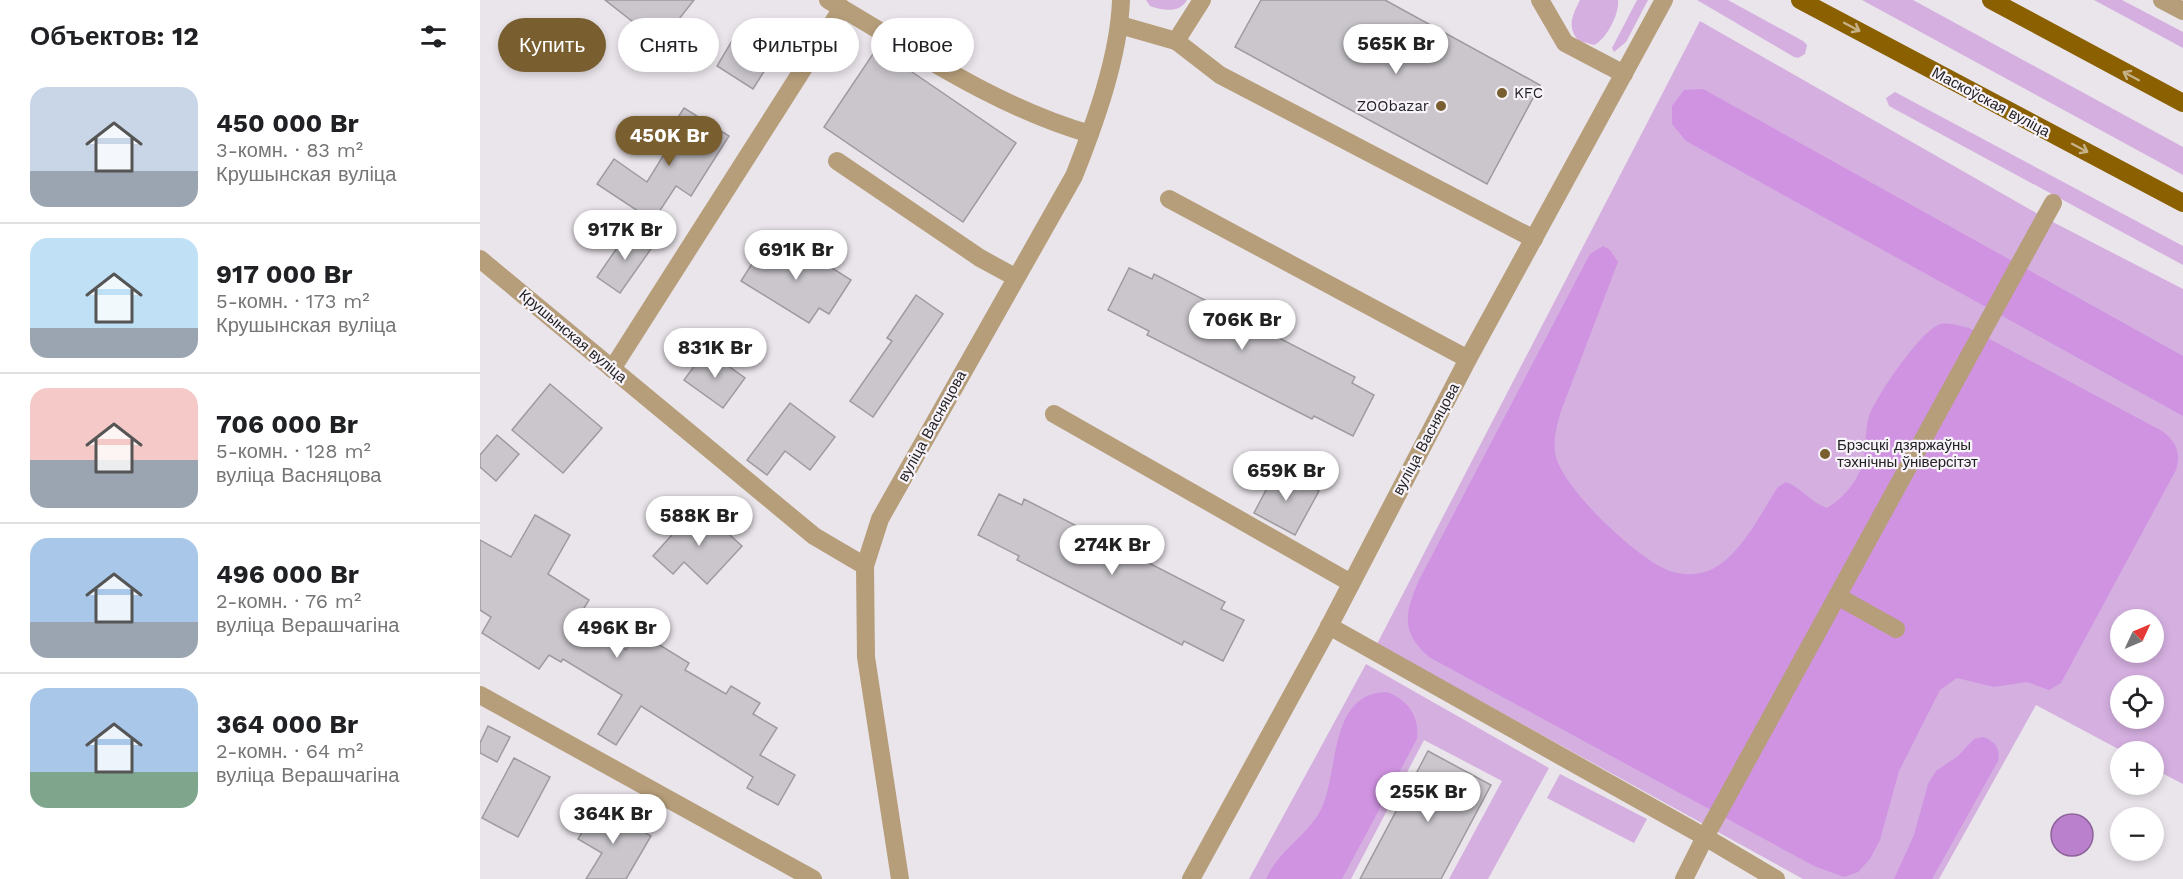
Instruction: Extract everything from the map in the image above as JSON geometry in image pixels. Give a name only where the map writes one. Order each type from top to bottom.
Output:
[{"type":"main road","name":"Маскоўская вуліца","points":[[1800,0],[2183,203]]},
{"type":"main road","points":[[1991,0],[2183,103]]},
{"type":"street","name":"вуліца Васняцова","points":[[900,879],[866,657],[865,566],[880,519],[1074,176],[1090,134],[1120,25],[1121,0]]},
{"type":"street","points":[[1176,41],[1202,0]]},
{"type":"street","points":[[1540,0],[1565,43],[1624,74]]},
{"type":"street","name":"вуліца Васняцова","points":[[1191,879],[1329,626],[1468,359],[1664,0]]},
{"type":"street","points":[[2162,0],[2183,11]]},
{"type":"street","points":[[612,369],[835,4],[994,96],[1056,124],[1090,134]]},
{"type":"street","points":[[1120,25],[1176,41],[1220,75],[1534,239]]},
{"type":"street","points":[[837,161],[980,258],[1015,277]]},
{"type":"street","points":[[1169,199],[1468,359]]},
{"type":"street","points":[[1684,879],[2054,203]]},
{"type":"street","name":"Крушынская вуліца","points":[[480,259],[814,536],[865,566]]},
{"type":"street","points":[[1054,414],[1351,583]]},
{"type":"street","points":[[1837,596],[1896,629]]},
{"type":"street","points":[[1329,626],[1776,879]]},
{"type":"street","points":[[480,695],[813,879]]},
{"type":"shaded area","points":[[1146,0],[1187,0],[1180,7],[1171,10],[1150,6]]},
{"type":"shaded area","points":[[1580,0],[1618,0],[1617,12],[1611,26],[1603,38],[1594,45],[1579,41],[1573,31],[1573,15]]},
{"type":"shaded area","points":[[1637,0],[1648,0],[1626,42],[1614,52],[1612,48]]},
{"type":"shaded area","points":[[1697,0],[1728,0],[1803,41],[1807,45],[1805,54],[1798,58],[1794,57]]},
{"type":"shaded area","points":[[1862,0],[1913,0],[2183,147],[2183,175]]},
{"type":"shaded area","points":[[2094,0],[2122,0],[2183,32],[2183,48]]},
{"type":"shaded area","name":"Брэсцкі дзяржаўны тэхнічны ўніверсітэт","points":[[1700,21],[2045,218],[2183,289],[2183,784],[2164,774],[2164,741],[2110,741],[2110,745],[2036,705],[1939,879],[1803,879],[1377,644]]},
{"type":"shaded area","points":[[1703,89],[2183,356],[2183,416],[1686,141],[1672,124],[1672,106],[1684,90]]},
{"type":"shaded area","points":[[1895,92],[2183,246],[2183,265],[1889,106],[1886,98]]},
{"type":"shaded area","points":[[1603,246],[1610,250],[1618,262],[1561,411],[1555,440],[1556,457],[1572,486],[1601,519],[1634,549],[1668,570],[1697,574],[1719,565],[1739,546],[1778,487],[1786,482],[1827,508],[1840,499],[1851,487],[1862,465],[1866,431],[1873,407],[1910,352],[1930,330],[1942,324],[1969,328],[2162,431],[2171,439],[2176,448],[2178,458],[2176,470],[2061,683],[2049,690],[2027,682],[1994,687],[1957,678],[1940,690],[1899,771],[1880,840],[1870,859],[1858,872],[1844,877],[1814,866],[1429,657],[1413,639],[1409,630],[1408,612],[1419,580],[1590,254]]},
{"type":"shaded area","points":[[1366,664],[1549,768],[1488,879],[1449,879],[1502,781],[1424,740],[1351,879],[1249,879]]},
{"type":"shaded area","points":[[1387,692],[1401,700],[1411,710],[1417,724],[1417,739],[1342,879],[1266,879],[1283,853],[1318,815],[1330,781],[1338,740],[1344,722],[1353,707],[1367,696]]},
{"type":"shaded area","points":[[1983,737],[1996,746],[1999,753],[1998,761],[1932,879],[1894,879],[1914,835],[1928,784],[1936,771],[1958,756],[1974,739]]},
{"type":"shaded area","points":[[1560,774],[1647,819],[1634,843],[1547,798]]},
{"type":"shaded area","points":[[2072,814],[2087,820],[2093,835],[2087,850],[2072,856],[2057,850],[2051,835],[2057,820]]},
{"type":"building","points":[[605,0],[694,0],[680,18],[628,18]]},
{"type":"building","points":[[1261,0],[1385,0],[1540,85],[1487,184],[1235,47]]},
{"type":"building","points":[[731,42],[731,72],[764,72],[753,89],[719,67],[719,63]]},
{"type":"building","points":[[871,57],[871,72],[912,72],[1016,143],[963,222],[824,127]]},
{"type":"building","points":[[684,108],[729,136],[691,196],[676,186],[653,221],[597,184],[614,159],[647,182],[673,140],[666,136]]},
{"type":"building","points":[[630,229],[653,246],[620,293],[597,277]]},
{"type":"building","points":[[786,239],[851,280],[829,314],[819,308],[809,323],[741,281],[762,248],[775,257]]},
{"type":"building","points":[[1129,268],[1152,279],[1154,274],[1355,377],[1352,383],[1374,395],[1353,436],[1314,416],[1312,419],[1147,335],[1149,331],[1108,310]]},
{"type":"building","points":[[916,295],[943,314],[873,417],[850,401],[892,341],[887,338]]},
{"type":"building","points":[[706,350],[745,378],[723,408],[684,380]]},
{"type":"building","points":[[550,384],[602,428],[563,473],[512,430]]},
{"type":"building","points":[[790,403],[835,437],[810,470],[785,451],[767,475],[747,460]]},
{"type":"building","points":[[497,435],[519,454],[496,481],[480,467],[480,455]]},
{"type":"building","points":[[1277,469],[1319,491],[1295,535],[1254,513]]},
{"type":"building","points":[[999,494],[1022,505],[1024,499],[1225,602],[1221,609],[1244,620],[1223,661],[1184,641],[1182,645],[1017,560],[1019,556],[978,535]]},
{"type":"building","points":[[698,506],[742,546],[707,584],[684,562],[673,574],[653,556]]},
{"type":"building","points":[[535,515],[570,535],[548,574],[589,600],[581,613],[589,617],[584,624],[626,650],[637,631],[689,663],[685,670],[726,694],[731,686],[760,703],[753,714],[777,728],[760,755],[795,775],[778,805],[747,788],[753,777],[641,706],[616,745],[598,734],[622,695],[563,659],[561,662],[549,655],[539,669],[482,633],[491,617],[480,610],[480,540],[511,557]]},
{"type":"building","points":[[488,726],[510,737],[497,762],[480,753],[480,743]]},
{"type":"building","points":[[1428,751],[1491,785],[1441,879],[1360,879]]},
{"type":"building","points":[[514,758],[550,777],[518,837],[482,818]]},
{"type":"building","points":[[598,805],[651,836],[626,879],[586,879],[602,853],[578,839]]},
{"type":"place","name":"KFC","points":[[1502,93]]},
{"type":"place","name":"ZOObazar","points":[[1441,106]]},
{"type":"place","name":"Брэсцкі дзяржаўны тэхнічны ўніверсітэт","points":[[1825,454]]}]
